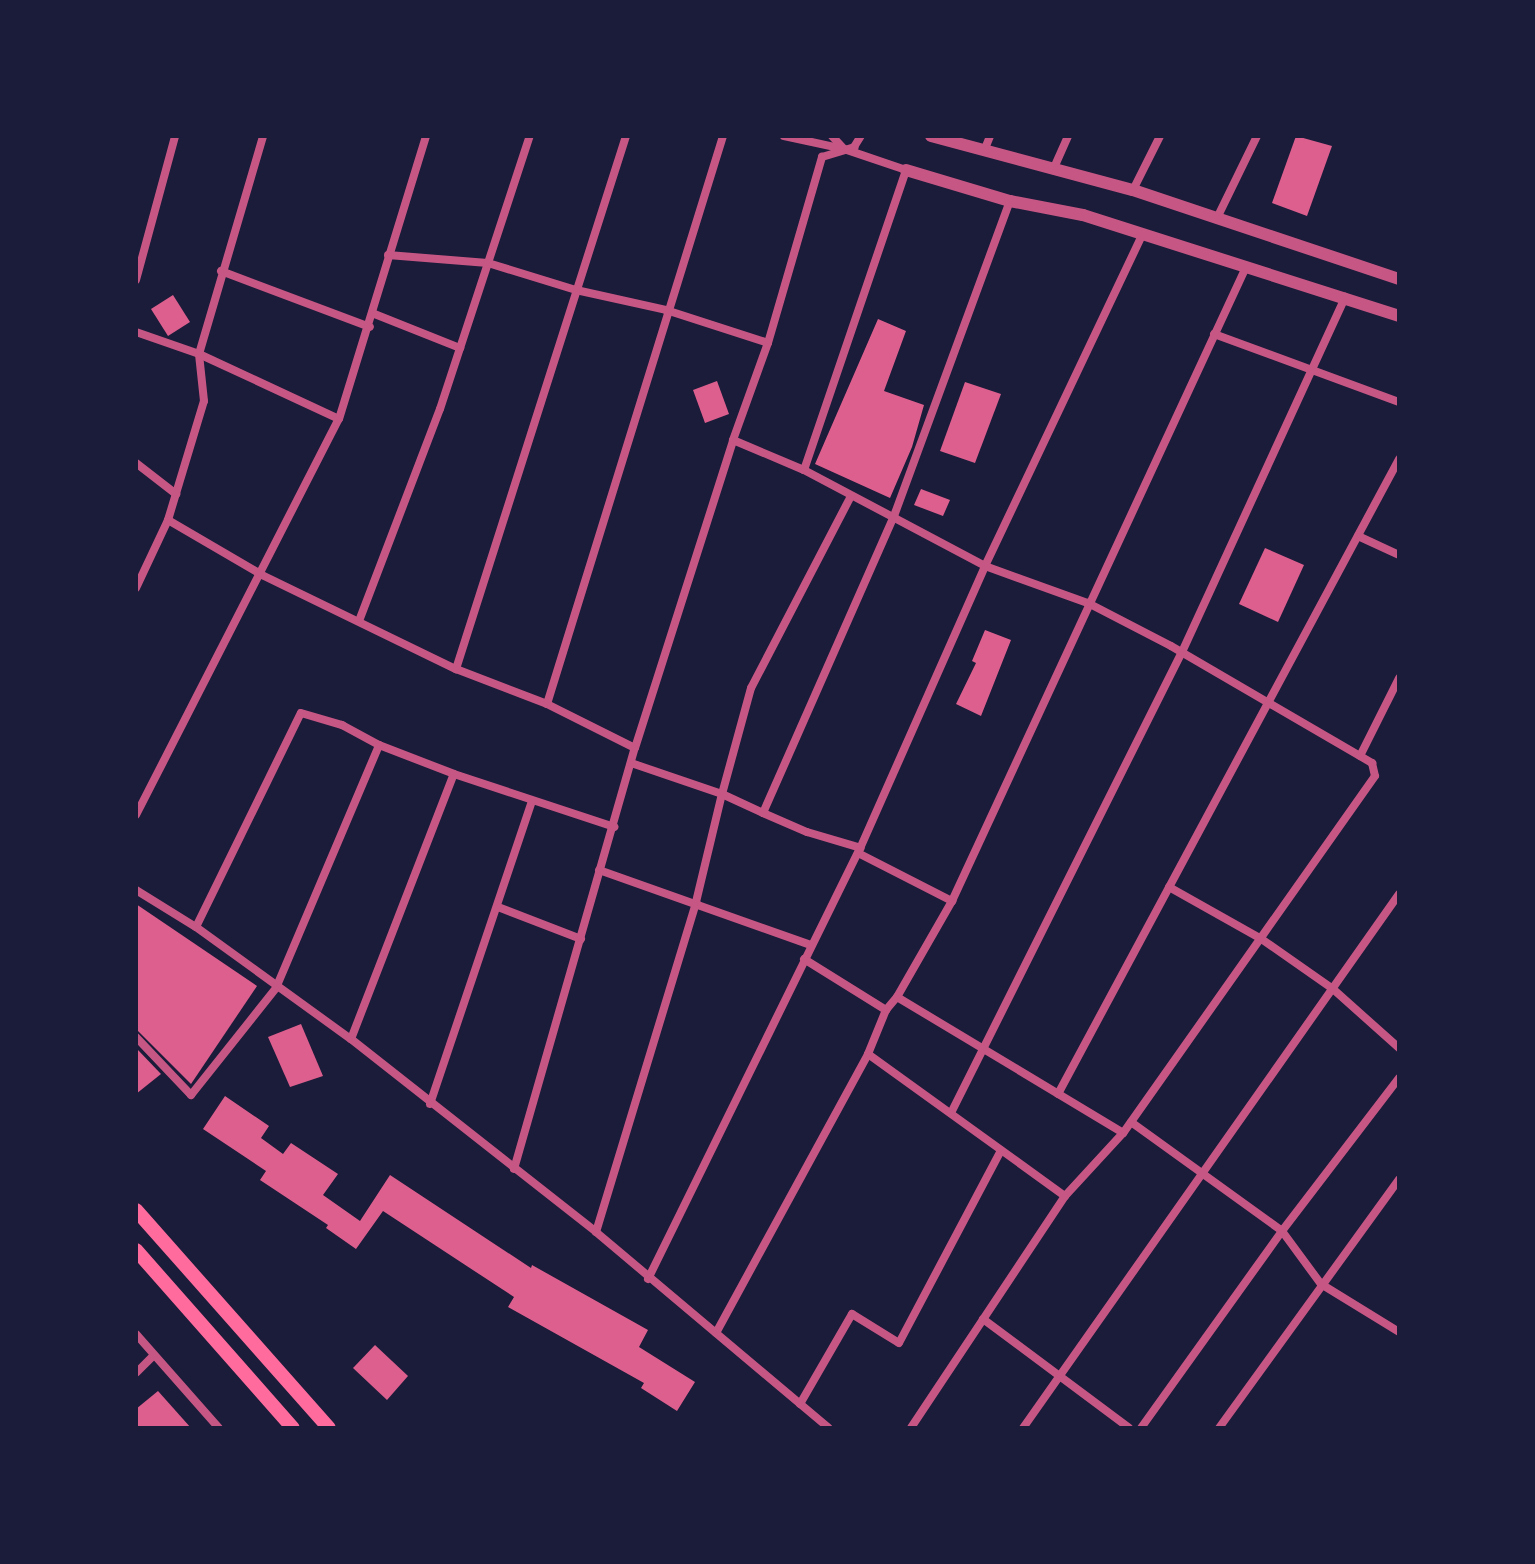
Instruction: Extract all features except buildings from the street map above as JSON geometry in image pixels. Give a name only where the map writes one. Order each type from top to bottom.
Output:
[{"type":"main road","points":[[136,1210],[329,1428]]},
{"type":"main road","points":[[136,1250],[293,1428]]},
{"type":"street","points":[[136,280],[175,136]]},
{"type":"street","points":[[136,588],[168,520],[204,401],[199,354],[263,136]]},
{"type":"street","points":[[136,815],[262,575],[339,419],[370,327],[388,255],[426,136]]},
{"type":"street","points":[[359,621],[460,348],[530,136]]},
{"type":"street","points":[[456,669],[626,136]]},
{"type":"street","points":[[547,704],[666,310],[723,136]]},
{"type":"street","points":[[784,136],[844,149],[1010,201],[1083,215],[1399,316]]},
{"type":"street","points":[[832,136],[844,149]]},
{"type":"street","points":[[514,1169],[635,748],[733,440],[768,343],[822,157],[854,147],[861,136]]},
{"type":"street","points":[[931,136],[1133,190],[1399,279]]},
{"type":"street","points":[[984,151],[990,136]]},
{"type":"street","points":[[1053,170],[1068,136]]},
{"type":"street","points":[[1133,190],[1160,136]]},
{"type":"street","points":[[1218,216],[1257,136]]},
{"type":"street","points":[[804,470],[906,170]]},
{"type":"street","points":[[763,813],[894,516],[1010,201]]},
{"type":"street","points":[[648,1279],[859,850],[985,566],[1143,234]]},
{"type":"street","points":[[388,255],[488,263],[576,290],[666,310],[768,343]]},
{"type":"street","points":[[716,1333],[868,1054],[886,1010],[897,997],[952,901],[1246,267]]},
{"type":"street","points":[[221,271],[370,327]]},
{"type":"street","points":[[951,1113],[1182,652],[1313,373],[1345,297]]},
{"type":"street","points":[[372,313],[460,348]]},
{"type":"street","points":[[136,332],[199,354],[339,419]]},
{"type":"street","points":[[1214,334],[1313,373],[1399,402]]},
{"type":"street","points":[[733,440],[804,470],[985,566],[1088,603],[1182,652],[1372,763],[1375,776],[1123,1133],[1065,1196],[911,1428]]},
{"type":"street","points":[[1058,1094],[1399,459]]},
{"type":"street","points":[[136,463],[176,494]]},
{"type":"street","points":[[596,1232],[696,902],[751,688],[851,496]]},
{"type":"street","points":[[168,520],[262,575],[456,669],[547,704],[635,748]]},
{"type":"street","points":[[1358,536],[1399,555]]},
{"type":"street","points":[[1360,756],[1399,678]]},
{"type":"street","points":[[196,927],[301,713],[342,725],[379,745],[454,774],[614,827]]},
{"type":"street","points":[[136,1037],[191,1095],[276,988],[379,745]]},
{"type":"street","points":[[631,763],[722,794],[807,832],[859,850],[952,901]]},
{"type":"street","points":[[351,1039],[454,774]]},
{"type":"street","points":[[430,1104],[532,801]]},
{"type":"street","points":[[599,870],[811,945]]},
{"type":"street","points":[[1169,887],[1260,938],[1333,989],[1399,1048]]},
{"type":"street","points":[[136,890],[196,927],[276,988],[351,1039],[596,1232],[648,1279],[829,1428]]},
{"type":"street","points":[[1023,1428],[1399,894]]},
{"type":"street","points":[[498,907],[581,939]]},
{"type":"street","points":[[804,959],[886,1010]]},
{"type":"street","points":[[897,997],[1123,1133]]},
{"type":"street","points":[[868,1054],[1065,1196]]},
{"type":"street","points":[[1141,1428],[1282,1231],[1399,1078]]},
{"type":"street","points":[[1131,1122],[1282,1231],[1321,1284],[1399,1332]]},
{"type":"street","points":[[800,1404],[852,1314],[899,1343],[1001,1150]]},
{"type":"street","points":[[1219,1428],[1399,1179]]},
{"type":"street","points":[[983,1319],[1129,1428]]},
{"type":"street","points":[[136,1334],[219,1428]]},
{"type":"street","points":[[136,1373],[154,1355]]}]
